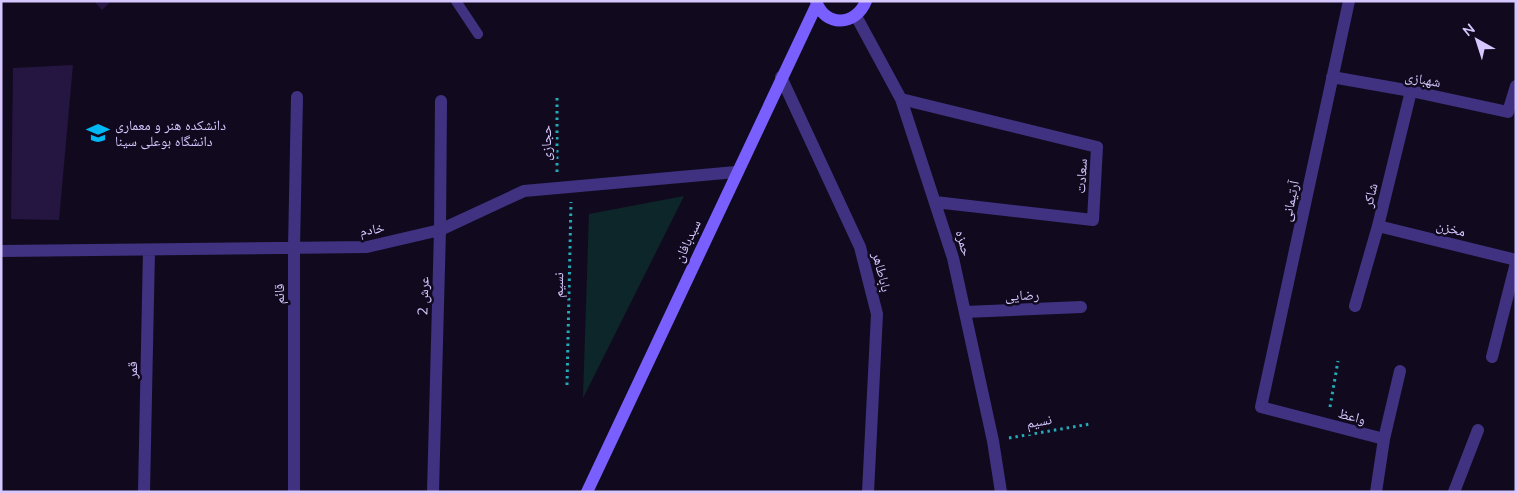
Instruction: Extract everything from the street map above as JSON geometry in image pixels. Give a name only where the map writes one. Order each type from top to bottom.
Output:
[{"type":"street","points":[[816,2],[826,16],[833,19],[848,20],[862,10],[866,1]]},
{"type":"street","name":"آرتیمانی","points":[[1261,408],[1349,1]]},
{"type":"street","name":"سبدبافان","points":[[587,492],[816,2]]},
{"type":"street","name":"حمزه","points":[[856,16],[901,99],[953,258],[1001,492]]},
{"type":"street","name":"باباطاهر","points":[[781,77],[860,246],[877,314],[868,492]]},
{"type":"street","name":"شهبازی","points":[[1332,77],[1411,91],[1508,112],[1516,86]]},
{"type":"street","name":"شاکر","points":[[1355,306],[1378,226],[1411,91]]},
{"type":"street","name":"قائم","points":[[294,492],[294,248],[297,97]]},
{"type":"street","name":"سعادت","points":[[901,99],[1097,147],[1093,220],[935,202]]},
{"type":"street","name":"عرش 2","points":[[433,492],[440,230],[441,101]]},
{"type":"street","name":"خادم","points":[[1,251],[367,247],[440,230],[524,192],[571,186],[736,172]]},
{"type":"street","name":"مخزن","points":[[1378,226],[1516,262]]},
{"type":"street","name":"قمر","points":[[144,492],[150,250]]},
{"type":"street","points":[[1492,357],[1516,262]]},
{"type":"street","name":"رضایی","points":[[965,312],[1081,308]]},
{"type":"street","points":[[1376,492],[1384,440],[1400,371]]},
{"type":"street","name":"واعظ","points":[[1261,408],[1384,440]]},
{"type":"street","points":[[1454,492],[1478,430]]},
{"type":"lane","points":[[456,1],[478,34]]},
{"type":"path","name":"حجازی","points":[[557,97],[557,188]]},
{"type":"path","name":"نسیم","points":[[567,385],[571,186]]},
{"type":"path","points":[[1327,425],[1338,361]]},
{"type":"path","name":"نسیم","points":[[992,441],[1090,424]]},
{"type":"green space","points":[[684,196],[583,398],[589,214]]},
{"type":"building","points":[[94,1],[111,1],[102,10]]},
{"type":"building","points":[[73,65],[59,220],[11,219],[13,68]]},
{"type":"place","name":"دانشکده هنر و معماری دانشگاه بوعلی سینا","points":[[98,133]]}]
